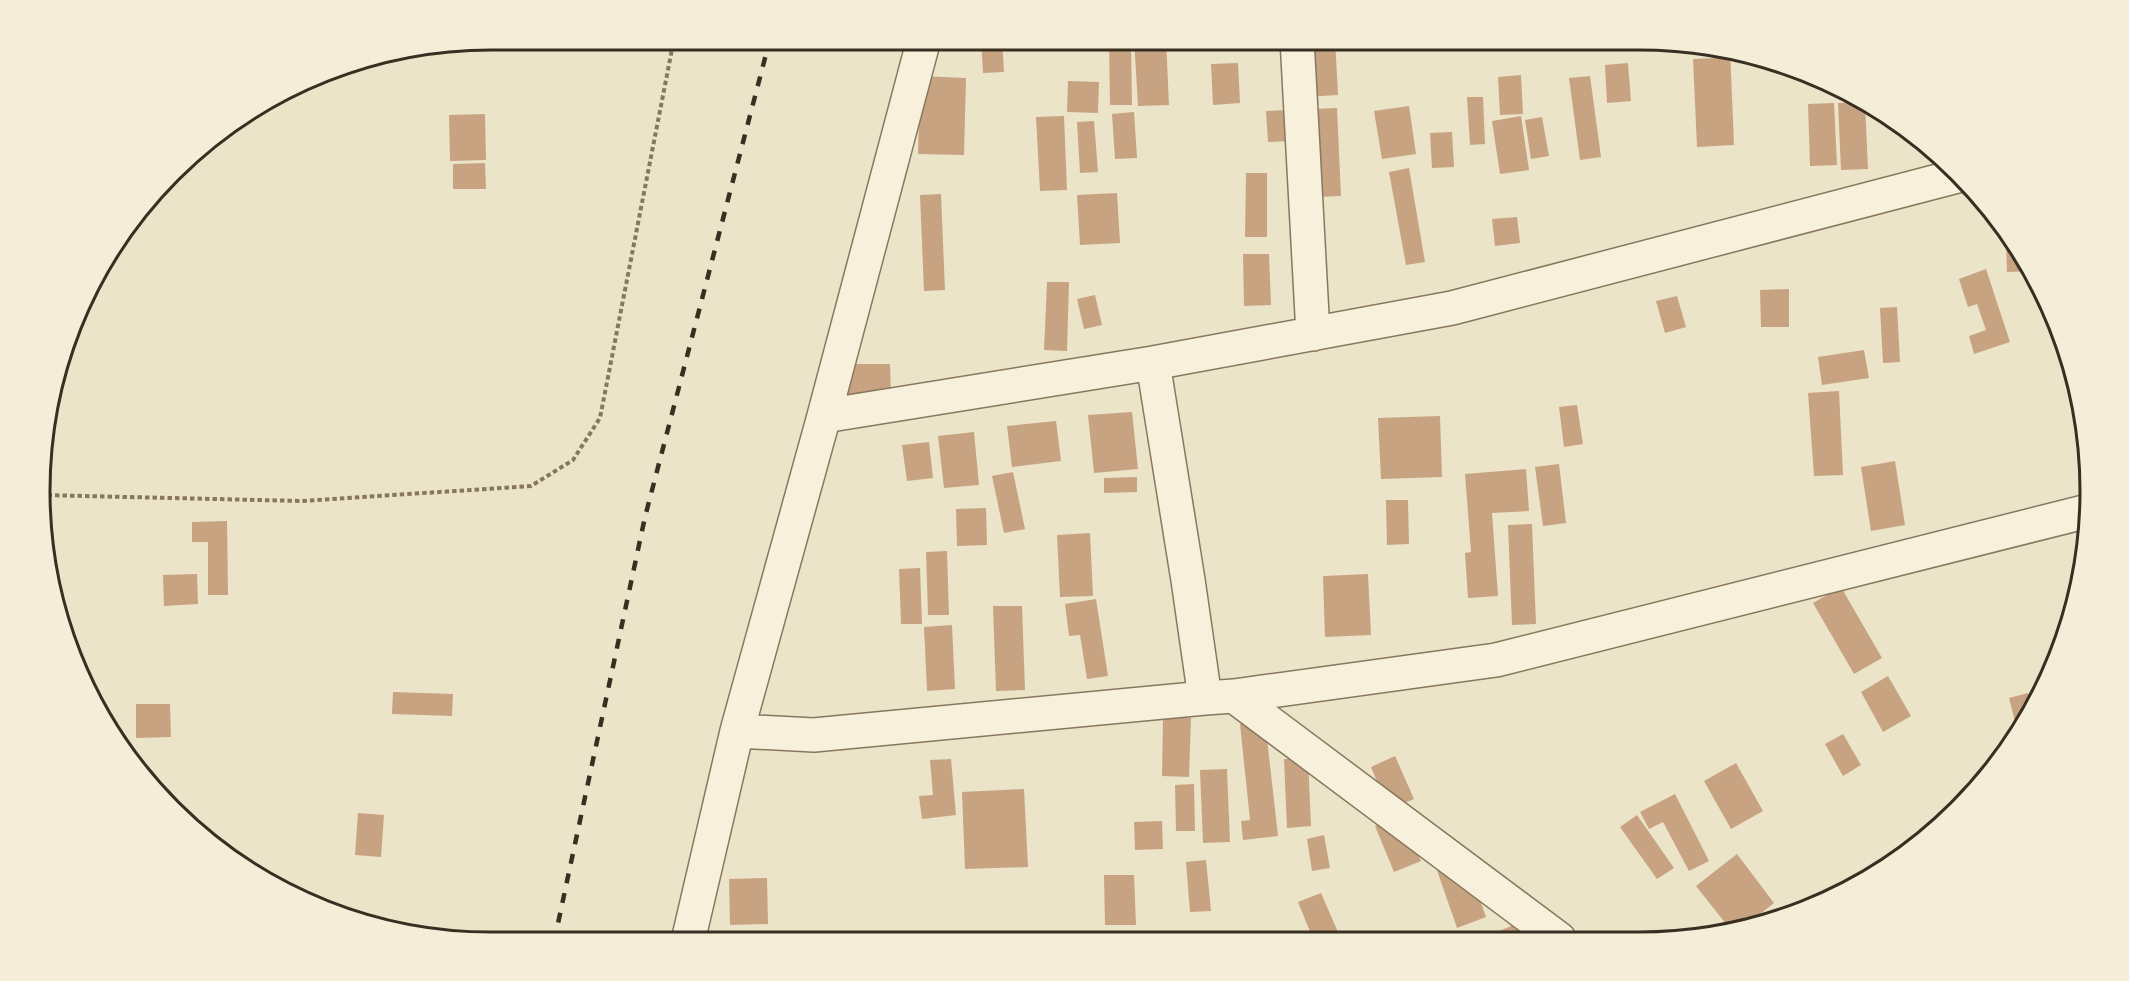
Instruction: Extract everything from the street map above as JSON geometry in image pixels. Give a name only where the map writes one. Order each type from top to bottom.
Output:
[{"type":"street","points":[[690,932],[737,731],[921,50]]},
{"type":"street","points":[[1298,50],[1314,334]]},
{"type":"street","points":[[824,416],[1153,363],[1452,308],[1949,178]]},
{"type":"street","points":[[1153,363],[1220,697],[1549,932]]},
{"type":"street","points":[[737,731],[814,735],[1220,697],[1496,660],[2079,518]]},
{"type":"path","points":[[50,495],[302,501],[531,486],[573,460],[600,418],[672,50]]},
{"type":"building","points":[[982,50],[1003,50],[1004,72],[983,73]]},
{"type":"building","points":[[1109,50],[1131,50],[1132,105],[1110,105]]},
{"type":"building","points":[[1135,50],[1166,50],[1169,105],[1138,106]]},
{"type":"building","points":[[1284,50],[1336,50],[1338,95],[1286,98]]},
{"type":"building","points":[[1693,59],[1730,59],[1734,145],[1697,147]]},
{"type":"building","points":[[1238,63],[1240,103],[1213,105],[1211,64]]},
{"type":"building","points":[[1628,63],[1631,101],[1607,103],[1605,65]]},
{"type":"building","points":[[1521,75],[1523,114],[1500,115],[1498,77]]},
{"type":"building","points":[[920,76],[966,78],[964,155],[918,154]]},
{"type":"building","points":[[1590,76],[1601,157],[1580,160],[1569,78]]},
{"type":"building","points":[[1068,81],[1099,82],[1098,113],[1067,112]]},
{"type":"building","points":[[1467,97],[1483,97],[1485,144],[1470,145]]},
{"type":"building","points":[[1834,103],[1837,165],[1810,166],[1808,104]]},
{"type":"building","points":[[1838,103],[1848,103],[1865,113],[1868,169],[1841,170]]},
{"type":"building","points":[[1409,106],[1416,154],[1382,159],[1374,111]]},
{"type":"building","points":[[1337,108],[1341,196],[1314,197],[1311,140],[1268,142],[1266,111]]},
{"type":"building","points":[[1134,112],[1137,158],[1115,159],[1112,114]]},
{"type":"building","points":[[485,114],[486,160],[450,161],[449,115]]},
{"type":"building","points":[[1064,116],[1067,190],[1040,191],[1036,117]]},
{"type":"building","points":[[1521,116],[1529,170],[1500,174],[1492,121]]},
{"type":"building","points":[[1542,117],[1549,156],[1531,159],[1525,120]]},
{"type":"building","points":[[1094,121],[1098,172],[1080,173],[1077,122]]},
{"type":"building","points":[[1452,132],[1454,167],[1432,168],[1430,133]]},
{"type":"building","points":[[485,163],[486,189],[453,189],[453,164]]},
{"type":"building","points":[[1409,168],[1425,262],[1406,265],[1389,172]]},
{"type":"building","points":[[1246,173],[1267,173],[1267,237],[1245,237]]},
{"type":"building","points":[[1117,193],[1120,243],[1080,245],[1077,195]]},
{"type":"building","points":[[941,194],[945,290],[924,291],[920,195]]},
{"type":"building","points":[[1517,217],[1520,243],[1495,246],[1492,219]]},
{"type":"building","points":[[2006,247],[2021,271],[2007,272]]},
{"type":"building","points":[[1243,254],[1269,254],[1271,305],[1244,306]]},
{"type":"building","points":[[1986,269],[2010,342],[1974,354],[1969,336],[1986,330],[1977,304],[1968,307],[1959,279]]},
{"type":"building","points":[[1047,282],[1069,282],[1067,351],[1044,350]]},
{"type":"building","points":[[1789,289],[1789,327],[1761,327],[1760,290]]},
{"type":"building","points":[[1095,295],[1102,325],[1084,329],[1077,299]]},
{"type":"building","points":[[1677,296],[1686,327],[1665,333],[1656,301]]},
{"type":"building","points":[[1897,307],[1900,362],[1883,363],[1880,308]]},
{"type":"building","points":[[1864,350],[1869,378],[1822,385],[1818,357]]},
{"type":"building","points":[[845,364],[890,364],[891,394],[846,394]]},
{"type":"building","points":[[1839,391],[1843,475],[1814,476],[1808,393]]},
{"type":"building","points":[[1577,405],[1583,444],[1564,447],[1559,407]]},
{"type":"building","points":[[1132,412],[1138,469],[1094,473],[1088,415]]},
{"type":"building","points":[[1440,416],[1442,477],[1381,479],[1378,418]]},
{"type":"building","points":[[1056,421],[1061,461],[1012,467],[1007,426]]},
{"type":"building","points":[[974,432],[979,485],[944,488],[938,436]]},
{"type":"building","points":[[929,442],[933,478],[907,481],[902,445]]},
{"type":"building","points":[[1895,461],[1905,525],[1871,531],[1861,467]]},
{"type":"building","points":[[1559,464],[1566,523],[1543,526],[1535,467]]},
{"type":"building","points":[[1526,469],[1529,511],[1492,513],[1498,596],[1468,598],[1465,553],[1471,552],[1465,474]]},
{"type":"building","points":[[1013,472],[1025,529],[1004,533],[992,476]]},
{"type":"building","points":[[1137,477],[1137,492],[1104,493],[1104,478]]},
{"type":"building","points":[[1386,500],[1408,500],[1409,544],[1387,545]]},
{"type":"building","points":[[986,508],[987,545],[957,546],[956,509]]},
{"type":"building","points":[[227,521],[228,595],[208,595],[208,542],[192,542],[192,522]]},
{"type":"building","points":[[1532,524],[1536,624],[1512,625],[1508,525]]},
{"type":"building","points":[[1090,533],[1093,596],[1060,597],[1057,535]]},
{"type":"building","points":[[947,551],[949,615],[928,615],[926,552]]},
{"type":"building","points":[[920,568],[922,624],[901,624],[899,569]]},
{"type":"building","points":[[197,574],[198,604],[164,606],[163,575]]},
{"type":"building","points":[[1368,574],[1371,635],[1325,637],[1323,576]]},
{"type":"building","points":[[1841,587],[1882,658],[1854,674],[1813,603]]},
{"type":"building","points":[[1096,599],[1108,676],[1087,679],[1080,635],[1069,636],[1065,604]]},
{"type":"building","points":[[993,606],[1022,606],[1025,690],[996,691]]},
{"type":"building","points":[[952,625],[955,689],[927,691],[924,627]]},
{"type":"building","points":[[1888,676],[1911,716],[1883,732],[1861,692]]},
{"type":"building","points":[[393,692],[453,694],[452,716],[392,714]]},
{"type":"building","points":[[2028,693],[2029,695],[2015,720],[2009,698]]},
{"type":"building","points":[[136,704],[170,704],[171,737],[136,738]]},
{"type":"building","points":[[1163,717],[1191,718],[1189,777],[1162,776]]},
{"type":"building","points":[[1265,721],[1278,836],[1243,840],[1241,821],[1250,820],[1240,724]]},
{"type":"building","points":[[1843,734],[1861,765],[1843,776],[1825,744]]},
{"type":"building","points":[[1395,756],[1414,799],[1389,810],[1371,767]]},
{"type":"building","points":[[1308,758],[1311,826],[1287,828],[1284,759]]},
{"type":"building","points":[[951,759],[956,815],[922,819],[919,796],[933,795],[930,760]]},
{"type":"building","points":[[1736,763],[1763,811],[1731,829],[1704,781]]},
{"type":"building","points":[[1227,769],[1230,842],[1203,843],[1200,770]]},
{"type":"building","points":[[1194,784],[1195,831],[1176,831],[1175,785]]},
{"type":"building","points":[[1024,789],[1028,867],[965,869],[962,792]]},
{"type":"building","points":[[1675,794],[1709,861],[1689,871],[1663,822],[1649,829],[1640,812]]},
{"type":"building","points":[[358,813],[384,815],[381,857],[355,855]]},
{"type":"building","points":[[1403,815],[1421,861],[1394,872],[1375,826]]},
{"type":"building","points":[[1637,815],[1674,868],[1657,879],[1620,827]]},
{"type":"building","points":[[1162,821],[1163,849],[1135,850],[1134,822]]},
{"type":"building","points":[[1324,835],[1330,868],[1312,871],[1307,839]]},
{"type":"building","points":[[1460,843],[1486,917],[1457,928],[1431,853]]},
{"type":"building","points":[[1737,854],[1774,903],[1760,914],[1725,923],[1696,886]]},
{"type":"building","points":[[1206,860],[1211,911],[1190,912],[1186,862]]},
{"type":"building","points":[[1104,875],[1134,875],[1136,925],[1105,925]]},
{"type":"building","points":[[767,878],[768,924],[730,925],[729,879]]},
{"type":"building","points":[[1321,893],[1338,932],[1310,932],[1298,902]]},
{"type":"building","points":[[1526,920],[1531,932],[1500,932]]},
{"type":"railway","points":[[556,932],[645,517],[767,50]]}]
